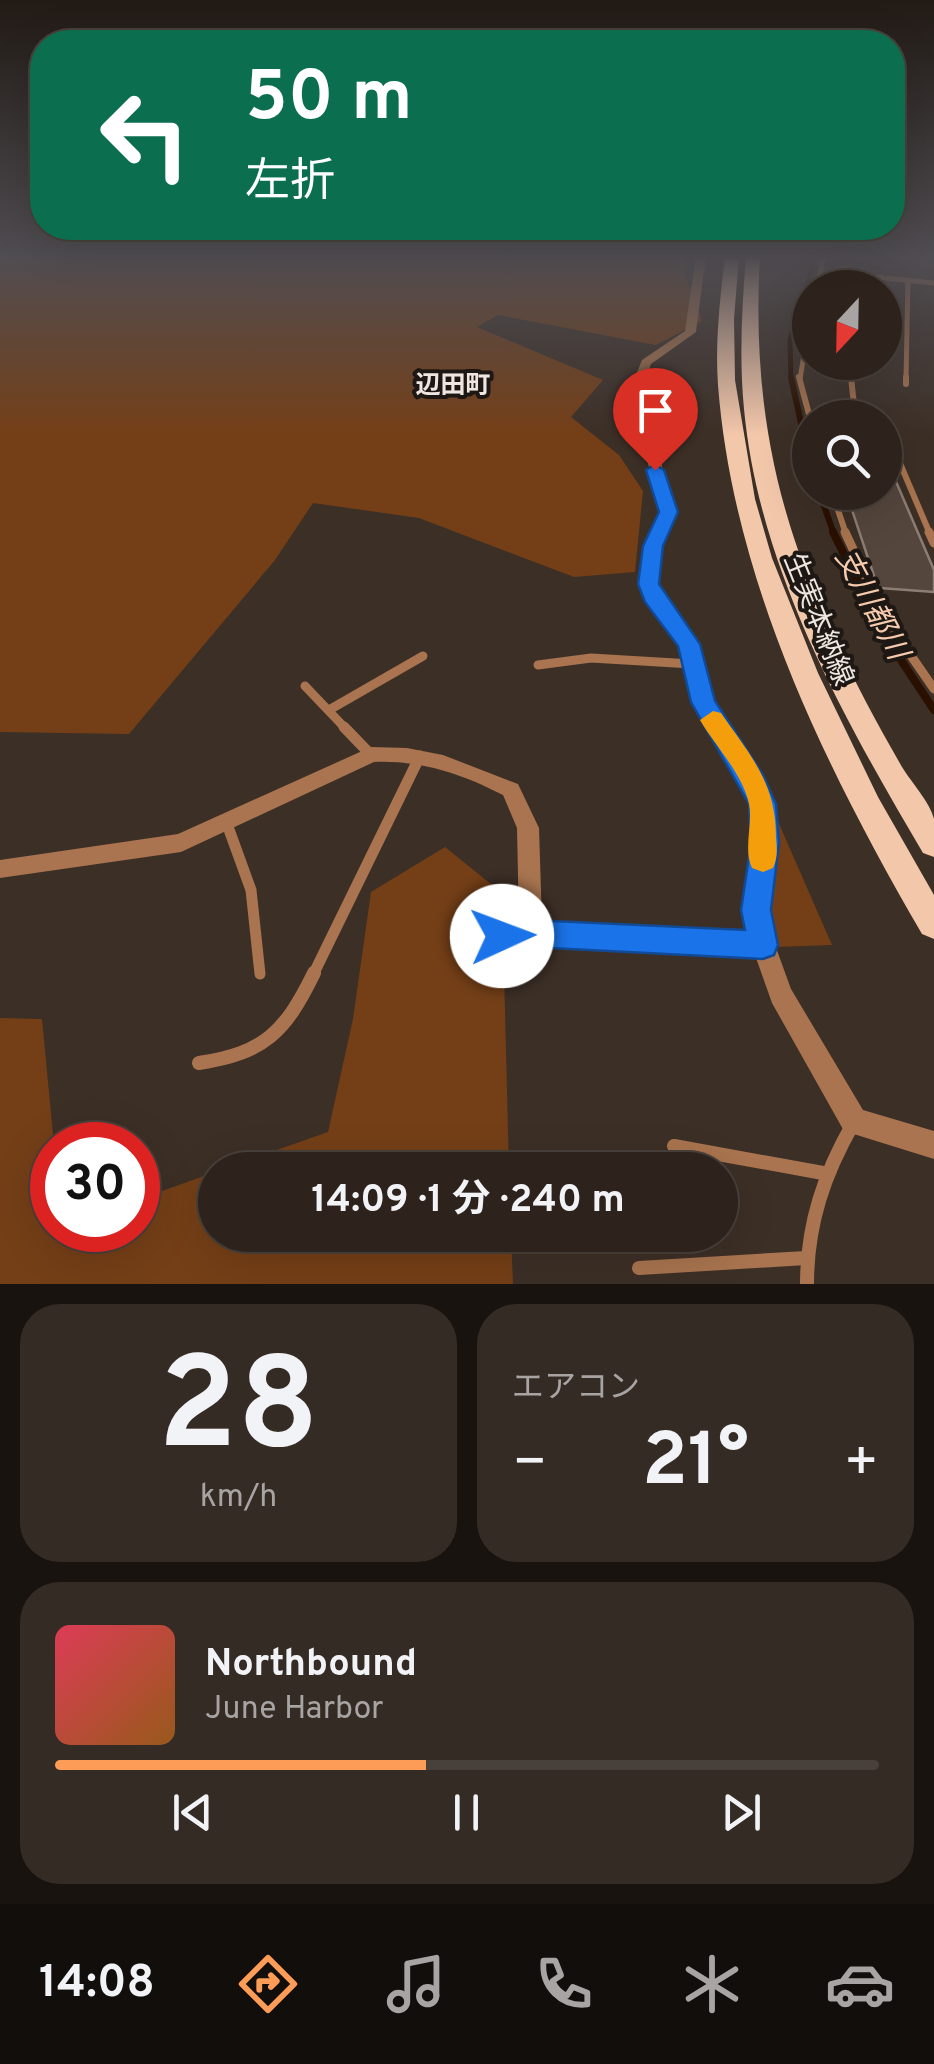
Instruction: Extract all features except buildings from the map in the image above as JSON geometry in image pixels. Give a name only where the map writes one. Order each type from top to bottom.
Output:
[{"type":"main road","name":"生実本納線","points":[[723,316],[729,428],[743,506],[788,640],[849,768],[934,924]]},
{"type":"main road","name":"生実本納線","points":[[747,316],[750,391],[775,514],[799,583],[848,693],[934,844]]},
{"type":"street","points":[[692,316],[690,332],[646,362],[635,392],[668,512],[653,546],[649,584],[656,602],[689,644],[704,702],[754,782],[762,804],[765,843],[756,910],[780,995],[854,1121],[934,1145]]},
{"type":"street","points":[[0,869],[182,843],[372,755],[420,756],[493,780],[511,790],[523,809],[528,828],[531,933]]},
{"type":"street","points":[[502,936],[531,933],[763,945]]},
{"type":"lane","points":[[906,384],[907,316]]},
{"type":"lane","points":[[902,468],[934,543]]},
{"type":"lane","points":[[837,510],[852,558],[873,604],[934,689]]},
{"type":"lane","points":[[329,710],[423,656]]},
{"type":"lane","points":[[538,665],[590,658],[692,664]]},
{"type":"lane","points":[[305,686],[372,755]]},
{"type":"lane","points":[[199,1063],[252,1055],[278,1035],[306,990],[420,756]]},
{"type":"lane","points":[[227,824],[251,890],[260,974]]},
{"type":"lane","points":[[807,1284],[806,1258],[823,1173],[854,1121]]},
{"type":"lane","points":[[674,1146],[823,1173]]},
{"type":"lane","points":[[639,1268],[806,1258]]},
{"type":"shaded area","points":[[0,316],[496,316],[477,327],[603,380],[571,417],[619,455],[643,491],[635,572],[574,577],[419,518],[313,503],[275,560],[129,734],[0,732]]},
{"type":"shaded area","points":[[503,316],[700,316],[702,321],[656,345]]},
{"type":"shaded area","points":[[773,810],[832,945],[774,947],[766,920]]},
{"type":"shaded area","points":[[445,847],[502,893],[509,1152],[271,1152],[328,1132],[353,1019],[371,892]]},
{"type":"shaded area","points":[[0,1018],[42,1019],[52,1122],[30,1122],[30,1252],[160,1252],[160,1191],[198,1178],[198,1252],[512,1252],[513,1284],[0,1284]]},
{"type":"waterway","name":"支川都川","points":[[791,379],[790,340],[797,316]]},
{"type":"waterway","name":"支川都川","points":[[791,377],[796,400]]},
{"type":"waterway","name":"支川都川","points":[[825,510],[834,534]]},
{"type":"waterway","name":"支川都川","points":[[833,532],[883,633],[934,710]]},
{"type":"slow traffic","points":[[713,720],[754,782],[762,804],[763,860]]},
{"type":"district","name":"辺田町","points":[[453,387]]},
{"type":"route","points":[[502,936],[531,933],[763,945],[756,910],[765,843],[762,804],[754,782],[704,702],[689,644],[656,602],[649,584],[653,546],[668,512],[655,470]]}]
